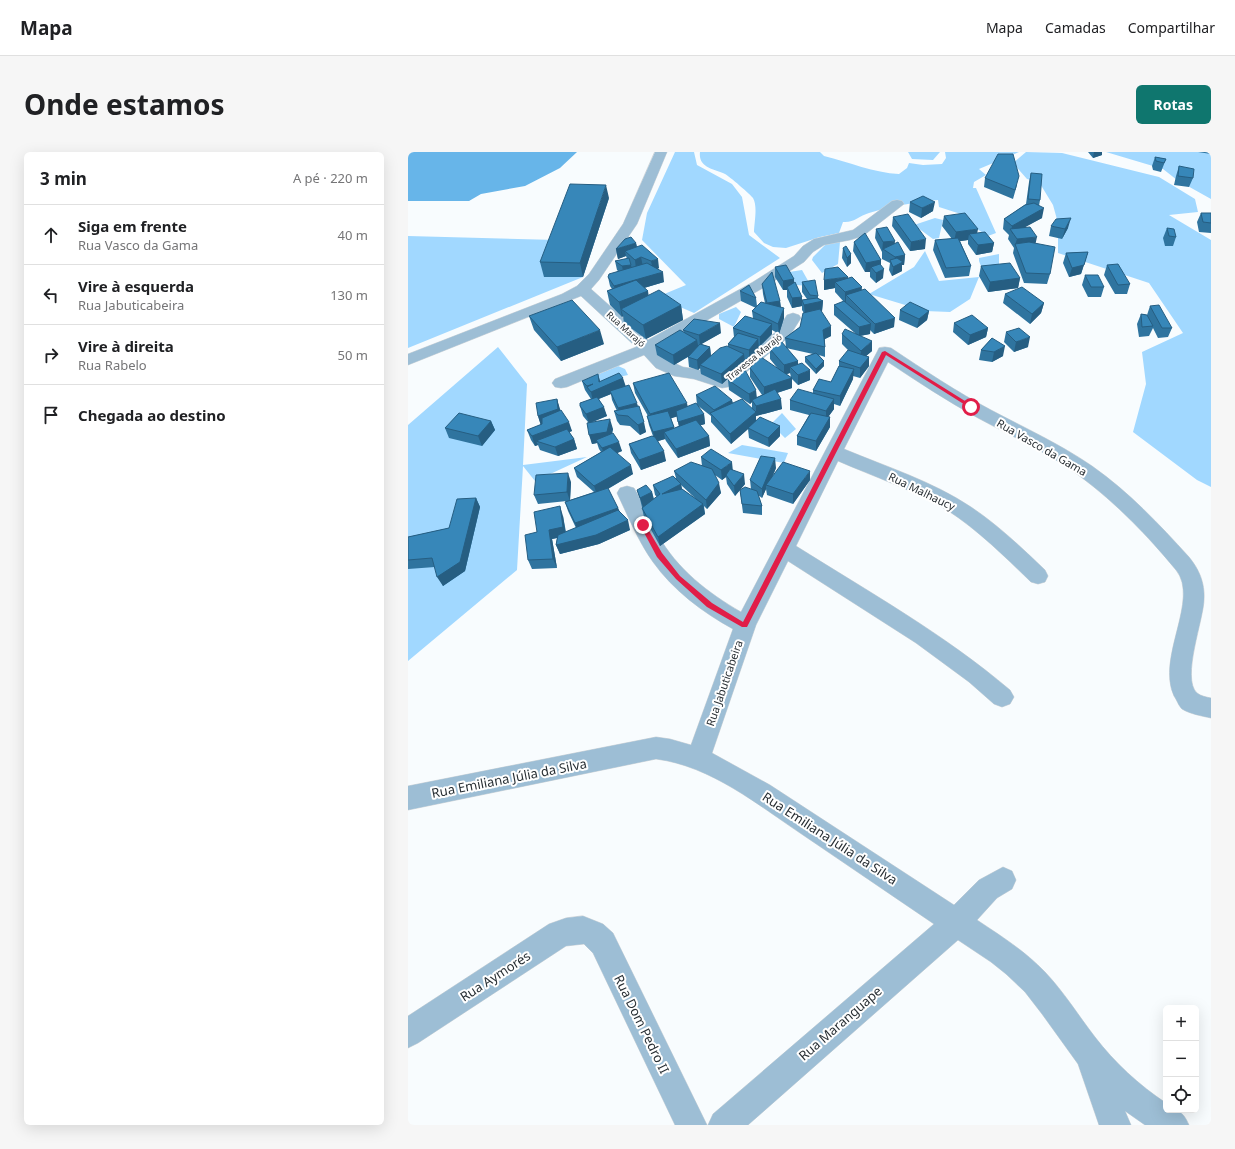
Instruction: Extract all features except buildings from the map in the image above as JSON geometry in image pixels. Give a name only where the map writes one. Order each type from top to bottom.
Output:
[{"type":"street","points":[[408,360],[567,297],[582,289],[594,277],[630,224],[661,152]]},
{"type":"street","name":"Rua Marajó","points":[[582,289],[647,348],[711,313],[799,259],[808,249],[819,242],[858,233],[897,204]]},
{"type":"street","name":"Travessa Marajó","points":[[647,348],[662,364],[680,372],[696,374],[722,383],[780,337],[794,318]]},
{"type":"street","points":[[561,383],[647,348]]},
{"type":"street","name":"Rua Jabuticabeira","points":[[698,759],[745,626],[885,352]]},
{"type":"street","name":"Rua Vasco da Gama","points":[[885,352],[947,392],[1078,466],[1137,515],[1179,559],[1191,578],[1194,588],[1193,605],[1179,673],[1180,687],[1187,699],[1197,705],[1211,708]]},
{"type":"street","name":"Rua Malhaucy","points":[[833,452],[926,491],[954,506],[994,535],[1038,576]]},
{"type":"street","points":[[628,494],[640,521],[660,555],[678,577],[710,605],[745,626]]},
{"type":"street","points":[[785,549],[950,655],[977,674],[1002,697]]},
{"type":"street","name":"Rua Emiliana Júlia da Silva","points":[[408,798],[656,748],[670,749],[698,759],[727,773],[761,793],[957,922],[1022,969],[1040,987],[1090,1055],[1110,1076],[1133,1098],[1156,1115],[1173,1125]]},
{"type":"street","name":"Rua Maranguape","points":[[724,1125],[957,922],[988,889],[1003,880]]},
{"type":"street","name":"Rua Aymorés","points":[[408,1032],[559,934],[572,930],[585,930]]},
{"type":"street","name":"Rua Dom Pedro II","points":[[585,930],[595,934],[603,943],[691,1125]]},
{"type":"street","points":[[1090,1055],[1115,1125]]},
{"type":"shaded area","points":[[408,152],[577,152],[560,168],[525,186],[481,194],[469,201],[408,201]]},
{"type":"shaded area","points":[[675,152],[694,152],[697,165],[732,184],[742,197],[749,235],[780,258],[694,313],[657,297],[686,285],[642,240],[647,213]]},
{"type":"shaded area","points":[[700,152],[820,152],[824,156],[862,167],[880,172],[899,174],[907,168],[909,163],[923,165],[942,164],[946,158],[945,152],[1019,152],[979,169],[986,175],[974,182],[973,188],[976,188],[996,233],[988,236],[977,229],[967,216],[939,207],[938,200],[886,208],[865,214],[853,220],[843,222],[839,233],[820,237],[786,248],[773,247],[764,243],[754,232],[756,210],[753,198],[727,175],[704,165],[700,157]]},
{"type":"shaded area","points":[[908,152],[940,152],[933,160],[912,159]]},
{"type":"shaded area","points":[[1026,152],[1062,153],[1159,177],[1195,199],[1198,212],[1169,215],[1211,240],[1211,487],[1197,480],[1133,432],[1146,384],[1142,352],[1183,333],[1149,283],[1058,253],[1058,223],[1053,205],[1039,182],[1027,179],[1013,163]]},
{"type":"shaded area","points":[[1106,152],[1211,152],[1211,199],[1177,180],[1163,169]]},
{"type":"shaded area","points":[[935,218],[943,220],[939,238],[933,239],[914,225]]},
{"type":"shaded area","points":[[408,236],[557,240],[583,277],[408,348]]},
{"type":"shaded area","points":[[840,242],[838,264],[822,273],[812,260],[813,257],[827,243]]},
{"type":"shaded area","points":[[925,251],[939,281],[979,277],[970,299],[950,312],[925,311],[869,294],[914,267]]},
{"type":"shaded area","points":[[999,254],[999,268],[982,269],[979,258]]},
{"type":"shaded area","points":[[802,270],[811,286],[796,285],[789,272]]},
{"type":"shaded area","points":[[736,307],[741,312],[734,327],[719,319],[719,314]]},
{"type":"shaded area","points":[[498,347],[527,384],[523,465],[587,457],[535,481],[523,466],[517,570],[408,661],[408,425]]},
{"type":"shaded area","points":[[618,366],[625,369],[628,375],[584,385],[582,381]]},
{"type":"shaded area","points":[[782,413],[796,429],[785,438],[771,424]]},
{"type":"shaded area","points":[[742,445],[788,453],[784,463],[728,453]]},
{"type":"route","points":[[643,525],[660,555],[678,577],[695,594],[725,615],[745,626],[885,352],[971,407]]}]
